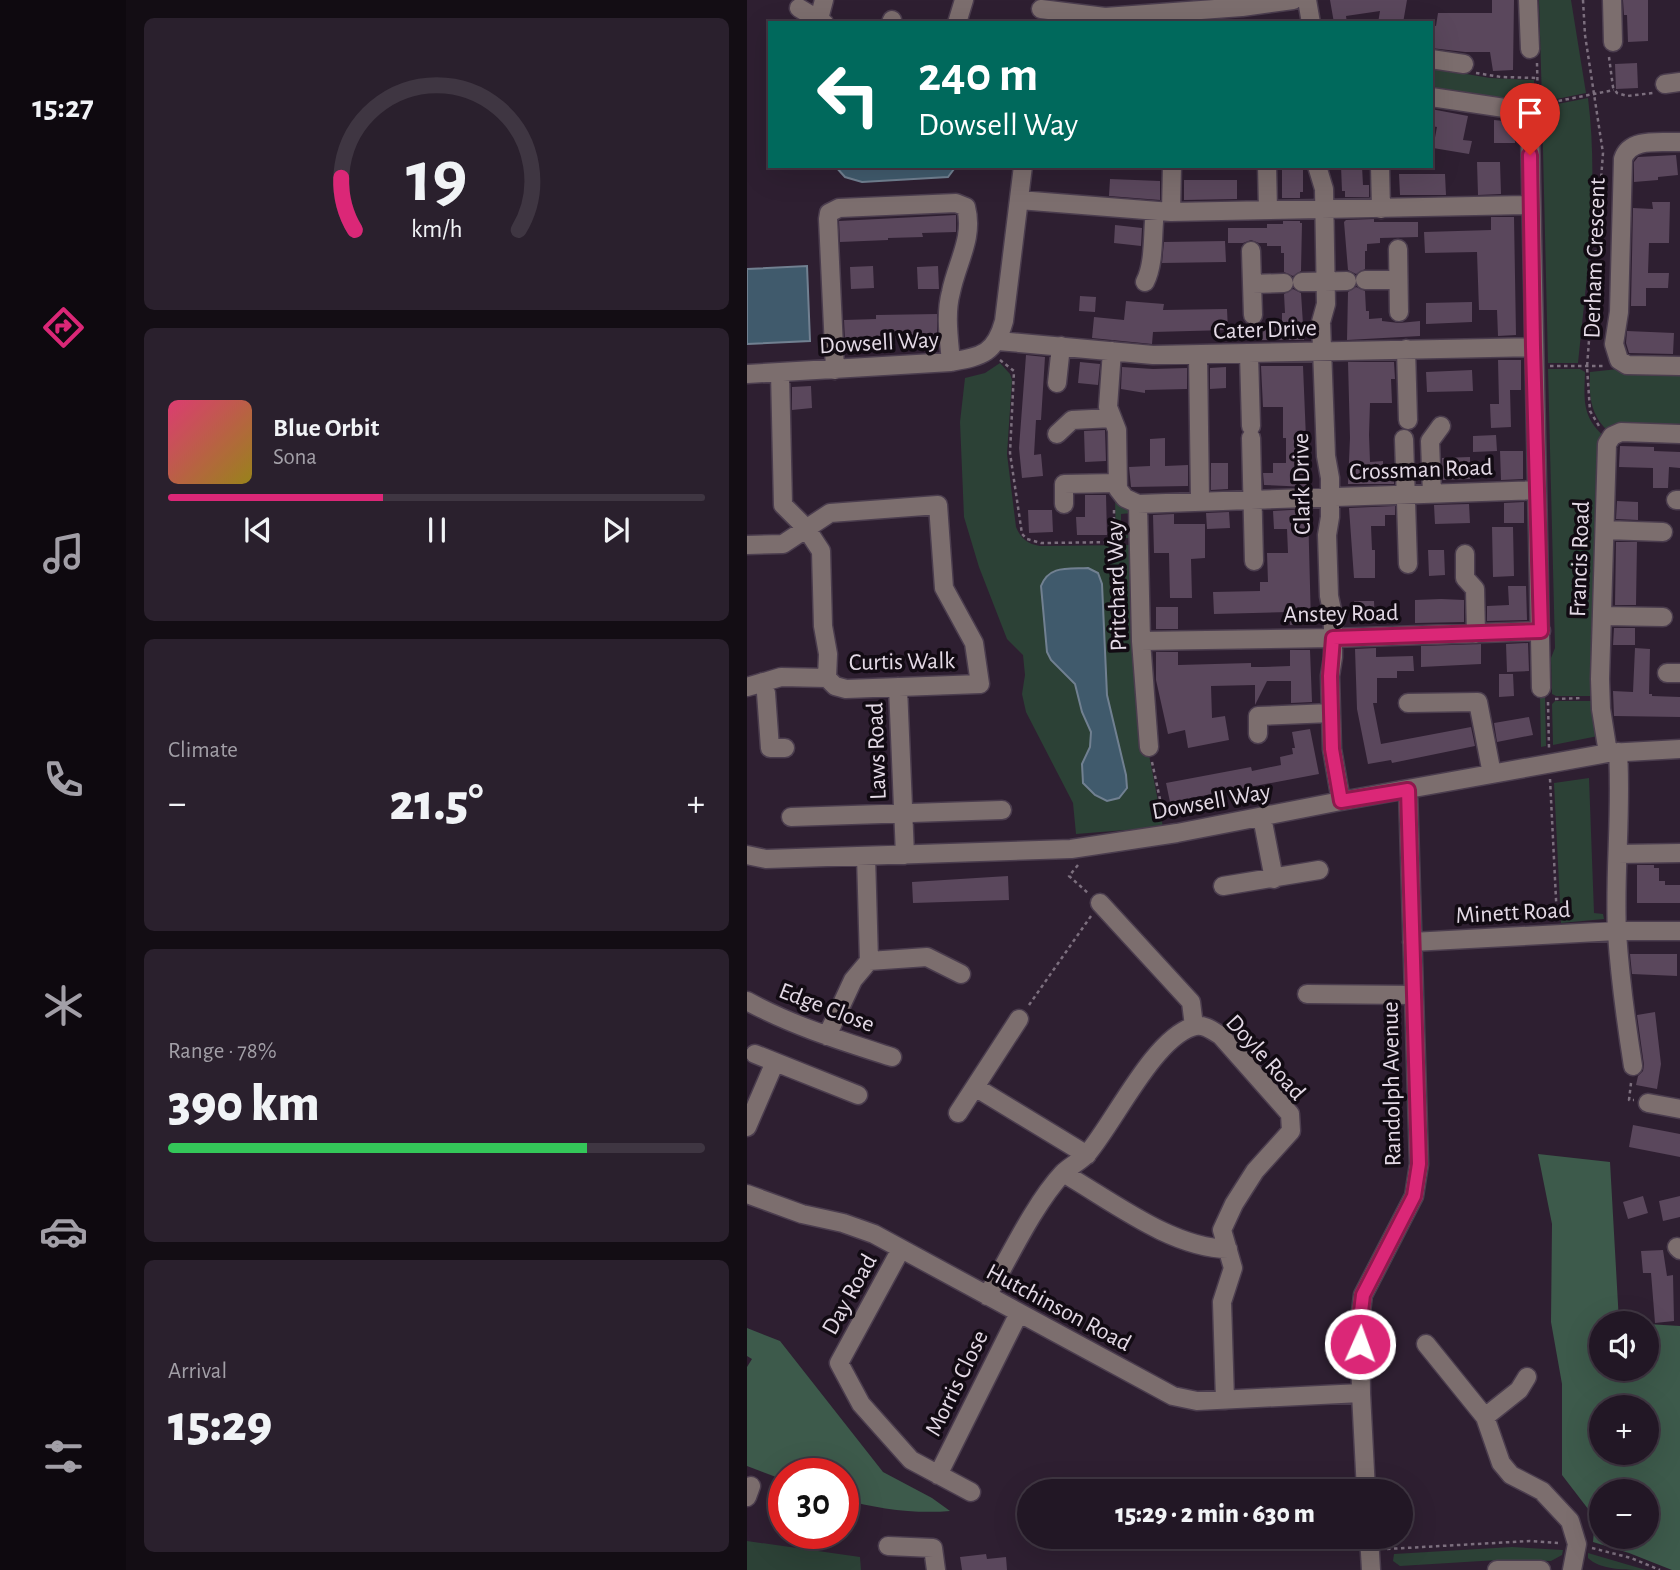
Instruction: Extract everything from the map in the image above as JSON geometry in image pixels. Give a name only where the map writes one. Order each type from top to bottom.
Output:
[{"type":"street","points":[[799,8],[821,21],[824,0]]},
{"type":"street","points":[[958,21],[964,0]]},
{"type":"street","points":[[1041,10],[1105,17],[1170,18],[1293,0]]},
{"type":"street","points":[[1307,0],[1311,21]]},
{"type":"street","points":[[1527,0],[1530,49]]},
{"type":"street","points":[[1611,48],[1612,0]]},
{"type":"street","points":[[1433,60],[1466,68]]},
{"type":"street","points":[[1433,97],[1518,110],[1527,118],[1530,130],[1533,347],[1545,693]]},
{"type":"street","name":"Derham Crescent","points":[[1680,142],[1636,144],[1629,147],[1623,159],[1619,312],[1614,344],[1619,360],[1627,365],[1680,366]]},
{"type":"street","points":[[994,346],[1004,321],[1023,168]]},
{"type":"street","points":[[1145,282],[1152,268],[1151,248],[1163,211],[1172,168]]},
{"type":"street","points":[[1267,168],[1268,210]]},
{"type":"street","name":"Clark Drive","points":[[1318,168],[1324,189],[1326,304],[1321,322],[1326,456],[1330,478],[1327,535],[1333,638],[1330,676],[1332,749],[1341,801]]},
{"type":"street","points":[[1380,168],[1381,209]]},
{"type":"street","points":[[1019,200],[1163,211],[1531,205]]},
{"type":"street","points":[[835,370],[828,219],[829,213],[839,208],[956,202],[966,207],[969,235],[948,308],[951,362]]},
{"type":"street","points":[[1398,249],[1399,312]]},
{"type":"street","points":[[1251,251],[1253,314]]},
{"type":"street","points":[[1252,284],[1399,280]]},
{"type":"street","name":"Cater Drive","points":[[994,346],[1061,346],[1153,355],[1533,347]]},
{"type":"street","name":"Dowsell Way","points":[[747,374],[951,362],[974,358],[994,346]]},
{"type":"street","points":[[1057,383],[1061,346]]},
{"type":"street","points":[[1406,349],[1408,420]]},
{"type":"street","points":[[1064,504],[1064,484],[1118,488],[1117,430],[1108,407],[1112,351]]},
{"type":"street","points":[[1249,354],[1254,561]]},
{"type":"street","points":[[1198,355],[1200,500]]},
{"type":"street","points":[[747,545],[783,544],[806,528],[783,505],[780,372]]},
{"type":"street","points":[[1057,434],[1072,421],[1112,418]]},
{"type":"street","points":[[1432,494],[1430,441],[1441,426]]},
{"type":"street","points":[[1612,436],[1621,432],[1680,434]]},
{"type":"street","name":"Francis Road","points":[[1612,436],[1607,444],[1600,698],[1620,787],[1618,853]]},
{"type":"street","points":[[1404,439],[1408,564]]},
{"type":"street","name":"Pritchard Way","points":[[1118,488],[1125,498],[1138,504],[1141,641],[1149,747]]},
{"type":"street","name":"Crossman Road","points":[[1138,504],[1537,490]]},
{"type":"street","name":"Curtis Walk","points":[[938,505],[944,587],[974,643],[980,684],[846,689],[835,686],[827,678],[828,654],[823,626],[821,551],[806,528],[830,513],[938,505]]},
{"type":"street","points":[[1605,530],[1663,531]]},
{"type":"street","points":[[1465,554],[1465,578],[1475,589],[1476,634]]},
{"type":"street","points":[[1602,616],[1663,617]]},
{"type":"street","name":"Anstey Road","points":[[1141,641],[1541,631]]},
{"type":"street","points":[[755,684],[781,677],[827,678]]},
{"type":"street","points":[[755,684],[766,693],[770,748],[785,748]]},
{"type":"street","name":"Laws Road","points":[[898,687],[905,855]]},
{"type":"street","points":[[1408,703],[1478,702],[1492,774]]},
{"type":"street","points":[[1258,734],[1258,716],[1331,713]]},
{"type":"street","name":"Dowsell Way","points":[[747,855],[766,859],[1071,849],[1167,835],[1613,753],[1680,749]]},
{"type":"street","name":"Randolph Avenue","points":[[1365,1479],[1360,1320],[1363,1295],[1414,1196],[1419,1164],[1408,790]]},
{"type":"street","name":"Laws Road","points":[[791,817],[1002,810]]},
{"type":"street","points":[[1262,817],[1274,879]]},
{"type":"street","points":[[1634,1066],[1623,1004],[1617,931],[1618,853],[1680,853]]},
{"type":"street","points":[[827,1036],[853,980],[869,961],[867,856]]},
{"type":"street","points":[[1223,886],[1319,870]]},
{"type":"street","name":"Doyle Road","points":[[1100,903],[1190,1002],[1194,1026]]},
{"type":"street","name":"Minett Road","points":[[1412,942],[1617,931],[1680,931]]},
{"type":"street","points":[[869,961],[927,957],[961,974]]},
{"type":"street","points":[[1307,994],[1414,995]]},
{"type":"street","name":"Edge Close","points":[[747,1001],[773,1015],[827,1036],[892,1057]]},
{"type":"street","points":[[958,1113],[1019,1019]]},
{"type":"street","name":"Doyle Road","points":[[987,1296],[1041,1202],[1063,1172],[1087,1155],[1154,1058],[1178,1034],[1194,1026],[1207,1027],[1221,1036],[1290,1114],[1291,1131],[1255,1171],[1222,1230],[1233,1268],[1222,1302],[1225,1400]]},
{"type":"street","points":[[755,1054],[858,1095]]},
{"type":"street","points":[[747,1127],[775,1062]]},
{"type":"street","points":[[975,1087],[1087,1155]]},
{"type":"street","points":[[1648,1103],[1680,1109]]},
{"type":"street","points":[[1063,1172],[1163,1232],[1210,1249],[1228,1249]]},
{"type":"street","name":"Hutchinson Road","points":[[747,1194],[802,1214],[843,1223],[874,1234],[1173,1396],[1197,1401],[1361,1393]]},
{"type":"street","name":"Day Road","points":[[902,1249],[839,1363],[861,1404],[911,1460],[938,1475]]},
{"type":"street","name":"Morris Close","points":[[938,1475],[1018,1313]]},
{"type":"street","points":[[1426,1344],[1485,1417],[1501,1463],[1511,1475],[1542,1491],[1570,1521],[1577,1544],[1572,1570]]},
{"type":"street","points":[[1485,1417],[1519,1390],[1527,1377]]},
{"type":"street","points":[[938,1475],[971,1492]]},
{"type":"street","points":[[888,1546],[933,1548],[936,1570]]},
{"type":"street","points":[[1369,1549],[1371,1570]]},
{"type":"street","points":[[1497,1570],[1541,1570]]},
{"type":"path","points":[[1583,0],[1585,35],[1603,153],[1587,367],[1588,398],[1595,421],[1612,436]]},
{"type":"path","points":[[1611,48],[1614,90]]},
{"type":"path","points":[[1466,68],[1501,77],[1537,78]]},
{"type":"path","points":[[1538,105],[1614,90],[1627,96],[1662,92],[1672,83]]},
{"type":"path","points":[[994,346],[1014,371],[1010,453],[1022,534],[1027,539],[1041,543],[1138,541]]},
{"type":"path","points":[[1114,542],[1113,496],[1118,488]]},
{"type":"path","points":[[1545,693],[1600,698]]},
{"type":"path","points":[[1149,747],[1167,835]]},
{"type":"path","points":[[1019,1019],[1100,903],[1069,876],[1092,846]]},
{"type":"path","points":[[1634,1066],[1629,1100],[1648,1103]]},
{"type":"path","points":[[1413,1542],[1530,1541],[1577,1544],[1631,1558],[1660,1570]]},
{"type":"green space","points":[[1539,0],[1571,0],[1586,93],[1542,102]]},
{"type":"green space","points":[[1433,68],[1490,78],[1534,80],[1534,109],[1527,105],[1471,94],[1467,98],[1455,96],[1450,91],[1433,87]]},
{"type":"green space","points":[[1588,98],[1592,197],[1578,363],[1548,363],[1542,107]]},
{"type":"green space","points":[[1000,363],[1012,380],[1007,454],[1016,527],[1020,535],[1028,542],[1040,546],[1132,545],[1136,688],[1163,827],[1076,834],[1073,803],[1026,712],[1022,694],[1025,675],[1023,655],[1007,639],[979,567],[964,517],[960,422],[965,378],[985,373]]},
{"type":"green space","points":[[1548,369],[1580,369],[1585,372],[1584,392],[1588,415],[1605,437],[1596,696],[1552,694],[1551,658],[1555,648]]},
{"type":"green space","points":[[1618,369],[1680,374],[1680,428],[1609,432],[1594,412],[1590,372]]},
{"type":"green space","points":[[1115,499],[1132,513],[1121,514],[1121,535],[1132,535],[1132,538],[1116,538]]},
{"type":"green space","points":[[1540,696],[1545,696],[1546,746],[1541,747]]},
{"type":"green space","points":[[1555,701],[1595,701],[1598,736],[1553,745],[1552,704]]},
{"type":"green space","points":[[1589,778],[1594,913],[1603,914],[1604,919],[1561,923],[1554,783]]},
{"type":"green space","points":[[1538,1154],[1610,1162],[1618,1311],[1589,1311],[1589,1381],[1659,1381],[1659,1325],[1680,1326],[1680,1570],[1672,1570],[1616,1549],[1659,1549],[1659,1479],[1589,1479],[1589,1510],[1562,1475],[1562,1384],[1551,1322],[1552,1224]]},
{"type":"green space","points":[[747,1328],[780,1341],[883,1472],[932,1498],[950,1511],[896,1510],[859,1503],[859,1458],[768,1458],[768,1474],[747,1466],[747,1367],[752,1359],[747,1356]]},
{"type":"green space","points":[[747,1541],[768,1544],[768,1549],[804,1549],[860,1557],[861,1570],[747,1570]]},
{"type":"green space","points":[[1512,1547],[1563,1550],[1562,1555],[1551,1561],[1498,1560],[1400,1566],[1393,1561],[1394,1554]]},
{"type":"green space","points":[[1588,1553],[1646,1570],[1599,1565],[1588,1558]]},
{"type":"water","points":[[837,168],[954,168],[948,177],[862,182],[845,177]]},
{"type":"water","points":[[807,266],[810,341],[747,344],[747,269]]},
{"type":"water","points":[[1088,568],[1098,573],[1102,584],[1107,695],[1126,775],[1127,788],[1119,798],[1107,801],[1095,795],[1083,783],[1082,764],[1090,747],[1091,732],[1082,712],[1075,684],[1051,660],[1047,652],[1041,586],[1044,579],[1054,571]]},
{"type":"building","points":[[1330,0],[1407,0],[1403,21],[1378,21],[1380,11],[1346,16],[1347,21],[1334,21]]},
{"type":"building","points":[[1492,0],[1514,0],[1513,70],[1493,71],[1490,52],[1433,48],[1433,25],[1436,26],[1438,13],[1492,13]]},
{"type":"building","points":[[1623,0],[1648,0],[1648,41],[1628,42],[1627,15],[1624,15]]},
{"type":"building","points":[[1637,63],[1638,88],[1616,89],[1615,64]]},
{"type":"building","points":[[1433,109],[1468,116],[1463,140],[1472,141],[1469,154],[1433,148],[1437,127],[1433,126]]},
{"type":"building","points":[[1494,120],[1514,122],[1515,143],[1494,143]]},
{"type":"building","points":[[1676,155],[1678,175],[1634,182],[1634,162],[1638,157]]},
{"type":"building","points":[[1477,162],[1500,162],[1501,194],[1478,195]]},
{"type":"building","points":[[1282,168],[1303,168],[1303,192],[1300,192],[1300,198],[1282,198]]},
{"type":"building","points":[[1341,168],[1362,168],[1363,185],[1369,185],[1369,197],[1345,197],[1345,191],[1342,191]]},
{"type":"building","points":[[1399,174],[1445,174],[1446,195],[1400,195]]},
{"type":"building","points":[[1110,179],[1160,181],[1160,200],[1109,196]]},
{"type":"building","points":[[1184,180],[1237,180],[1237,199],[1184,200]]},
{"type":"building","points":[[1652,202],[1670,202],[1669,243],[1649,243],[1648,273],[1669,273],[1668,288],[1646,288],[1646,306],[1631,306],[1633,208],[1653,209]]},
{"type":"building","points":[[956,215],[956,232],[922,233],[923,237],[840,242],[839,221]]},
{"type":"building","points":[[1491,217],[1514,217],[1516,335],[1498,336],[1497,310],[1479,310],[1477,252],[1425,253],[1424,232],[1491,230]]},
{"type":"building","points":[[1374,219],[1374,222],[1418,222],[1418,237],[1380,238],[1380,243],[1367,244],[1365,269],[1356,274],[1348,270],[1344,222]]},
{"type":"building","points":[[1283,221],[1302,223],[1301,271],[1293,276],[1284,272],[1284,253],[1281,253],[1281,246],[1267,246],[1267,243],[1251,240],[1228,243],[1228,228],[1267,228],[1267,224],[1283,224]]},
{"type":"building","points":[[1115,225],[1142,228],[1141,246],[1114,243]]},
{"type":"building","points":[[1225,241],[1226,262],[1162,263],[1164,242]]},
{"type":"building","points":[[873,266],[874,288],[851,289],[850,267]]},
{"type":"building","points":[[938,266],[939,289],[918,289],[917,267]]},
{"type":"building","points":[[1356,287],[1365,291],[1369,319],[1382,318],[1382,321],[1399,323],[1420,321],[1420,336],[1347,340],[1348,292]]},
{"type":"building","points":[[1293,289],[1301,293],[1304,340],[1232,340],[1232,324],[1254,326],[1269,324],[1269,321],[1282,321],[1282,313],[1285,313],[1284,294]]},
{"type":"building","points":[[1080,296],[1096,297],[1095,312],[1079,311]]},
{"type":"building","points":[[1126,301],[1164,304],[1163,310],[1227,309],[1228,330],[1153,332],[1152,344],[1092,338],[1094,317],[1124,320]]},
{"type":"building","points":[[1472,302],[1472,322],[1426,324],[1426,303]]},
{"type":"building","points":[[937,314],[937,335],[845,341],[844,320],[876,319],[876,315]]},
{"type":"building","points":[[1627,331],[1674,333],[1673,354],[1629,353]]},
{"type":"building","points":[[1026,355],[1045,357],[1041,420],[1036,420],[1034,455],[1041,454],[1043,476],[1022,478],[1019,448]]},
{"type":"building","points":[[1498,360],[1521,360],[1521,390],[1510,390],[1511,427],[1491,428],[1490,404],[1499,404]]},
{"type":"building","points":[[1080,362],[1100,364],[1098,385],[1078,383]]},
{"type":"building","points":[[1348,362],[1394,362],[1395,379],[1391,379],[1392,403],[1370,403],[1369,435],[1370,462],[1383,461],[1383,472],[1394,472],[1394,484],[1348,484]]},
{"type":"building","points":[[1261,366],[1303,366],[1308,487],[1264,485],[1263,473],[1273,473],[1273,463],[1286,463],[1286,438],[1283,438],[1283,407],[1263,407]]},
{"type":"building","points":[[1122,367],[1187,368],[1187,389],[1145,390],[1145,393],[1121,389]]},
{"type":"building","points":[[1226,367],[1226,388],[1210,389],[1210,368]]},
{"type":"building","points":[[1472,370],[1473,391],[1427,392],[1426,372]]},
{"type":"building","points":[[811,386],[812,408],[792,410],[792,387]]},
{"type":"building","points":[[1105,430],[1106,461],[1085,462],[1084,431]]},
{"type":"building","points":[[1496,435],[1497,451],[1473,452],[1473,436]]},
{"type":"building","points":[[1165,438],[1165,466],[1188,465],[1188,486],[1131,487],[1129,467],[1150,466],[1150,439]]},
{"type":"building","points":[[1620,446],[1654,447],[1654,451],[1680,452],[1680,468],[1669,467],[1668,488],[1653,488],[1653,468],[1619,467]]},
{"type":"building","points":[[1500,451],[1523,451],[1523,479],[1501,480]]},
{"type":"building","points":[[1470,457],[1470,479],[1443,480],[1442,458]]},
{"type":"building","points":[[1211,463],[1228,463],[1228,489],[1211,490]]},
{"type":"building","points":[[1085,495],[1106,495],[1107,535],[1077,535],[1076,517],[1085,517]]},
{"type":"building","points":[[1617,501],[1638,502],[1638,520],[1616,519]]},
{"type":"building","points":[[1524,502],[1524,523],[1504,523],[1504,503]]},
{"type":"building","points":[[1469,504],[1470,523],[1435,524],[1434,505]]},
{"type":"building","points":[[1395,506],[1395,515],[1385,515],[1385,526],[1371,526],[1372,550],[1375,550],[1375,578],[1354,578],[1349,508]]},
{"type":"building","points":[[1308,509],[1311,624],[1290,625],[1289,612],[1214,614],[1213,592],[1260,591],[1260,582],[1268,582],[1267,553],[1288,553],[1287,529],[1274,529],[1273,511]]},
{"type":"building","points":[[1028,510],[1052,510],[1053,532],[1029,533]]},
{"type":"building","points":[[1229,512],[1230,528],[1207,529],[1206,513]]},
{"type":"building","points":[[1174,514],[1174,524],[1205,524],[1205,558],[1191,559],[1192,598],[1170,598],[1169,553],[1154,553],[1153,515]]},
{"type":"building","points":[[1492,527],[1513,527],[1514,576],[1493,577]]},
{"type":"building","points":[[1616,542],[1637,542],[1636,605],[1615,605]]},
{"type":"building","points":[[1428,550],[1444,550],[1445,575],[1429,576]]},
{"type":"building","points":[[1508,586],[1526,586],[1527,620],[1487,621],[1487,606],[1509,605]]},
{"type":"building","points":[[1415,600],[1464,600],[1464,622],[1415,623]]},
{"type":"building","points":[[1354,601],[1374,601],[1375,622],[1354,623]]},
{"type":"building","points":[[1156,607],[1178,607],[1178,629],[1156,629]]},
{"type":"building","points":[[1614,628],[1635,628],[1635,645],[1613,645]]},
{"type":"building","points":[[1528,643],[1529,671],[1507,672],[1506,644]]},
{"type":"building","points":[[1481,644],[1481,664],[1421,667],[1421,646]]},
{"type":"building","points":[[1376,648],[1376,657],[1413,656],[1414,671],[1397,671],[1397,678],[1377,678],[1377,703],[1373,703],[1381,744],[1471,727],[1475,746],[1392,763],[1391,760],[1368,764],[1357,709],[1355,649]]},
{"type":"building","points":[[1635,648],[1650,649],[1649,694],[1680,697],[1680,717],[1614,716],[1613,691],[1633,692]]},
{"type":"building","points":[[1290,650],[1310,650],[1312,702],[1291,703],[1291,681],[1267,681],[1255,705],[1255,685],[1211,686],[1212,718],[1225,716],[1229,740],[1188,748],[1185,730],[1168,734],[1156,680],[1156,652],[1178,652],[1178,665],[1251,663],[1251,667],[1262,667],[1290,666]]},
{"type":"building","points":[[1499,674],[1513,674],[1514,696],[1499,697]]},
{"type":"building","points":[[1529,717],[1533,735],[1497,742],[1494,723]]},
{"type":"building","points":[[1310,729],[1319,774],[1170,802],[1166,783],[1251,767],[1252,771],[1281,765],[1280,757],[1293,754],[1292,748],[1295,748],[1292,732]]},
{"type":"building","points":[[1637,865],[1654,865],[1654,868],[1659,868],[1659,881],[1665,881],[1665,885],[1680,885],[1680,903],[1637,903]]},
{"type":"building","points":[[1008,876],[1009,900],[913,903],[912,882]]},
{"type":"building","points":[[1630,954],[1677,954],[1677,976],[1632,974]]},
{"type":"building","points":[[1655,1012],[1661,1064],[1657,1089],[1636,1085],[1644,1065],[1637,1015]]},
{"type":"building","points":[[1633,1125],[1680,1134],[1680,1157],[1629,1147]]},
{"type":"building","points":[[1643,1196],[1648,1213],[1628,1219],[1623,1202]]},
{"type":"building","points":[[1680,1196],[1680,1217],[1663,1221],[1659,1201]]},
{"type":"building","points":[[1663,1250],[1667,1276],[1673,1275],[1674,1321],[1659,1323],[1659,1311],[1654,1311],[1651,1273],[1643,1273],[1641,1251]]},
{"type":"building","points":[[986,1554],[987,1559],[1006,1557],[1007,1570],[962,1570],[960,1557]]},
{"type":"route","points":[[1360,1344],[1363,1295],[1414,1196],[1419,1164],[1408,790],[1341,801],[1332,749],[1330,676],[1333,638],[1541,631],[1530,155]]}]
